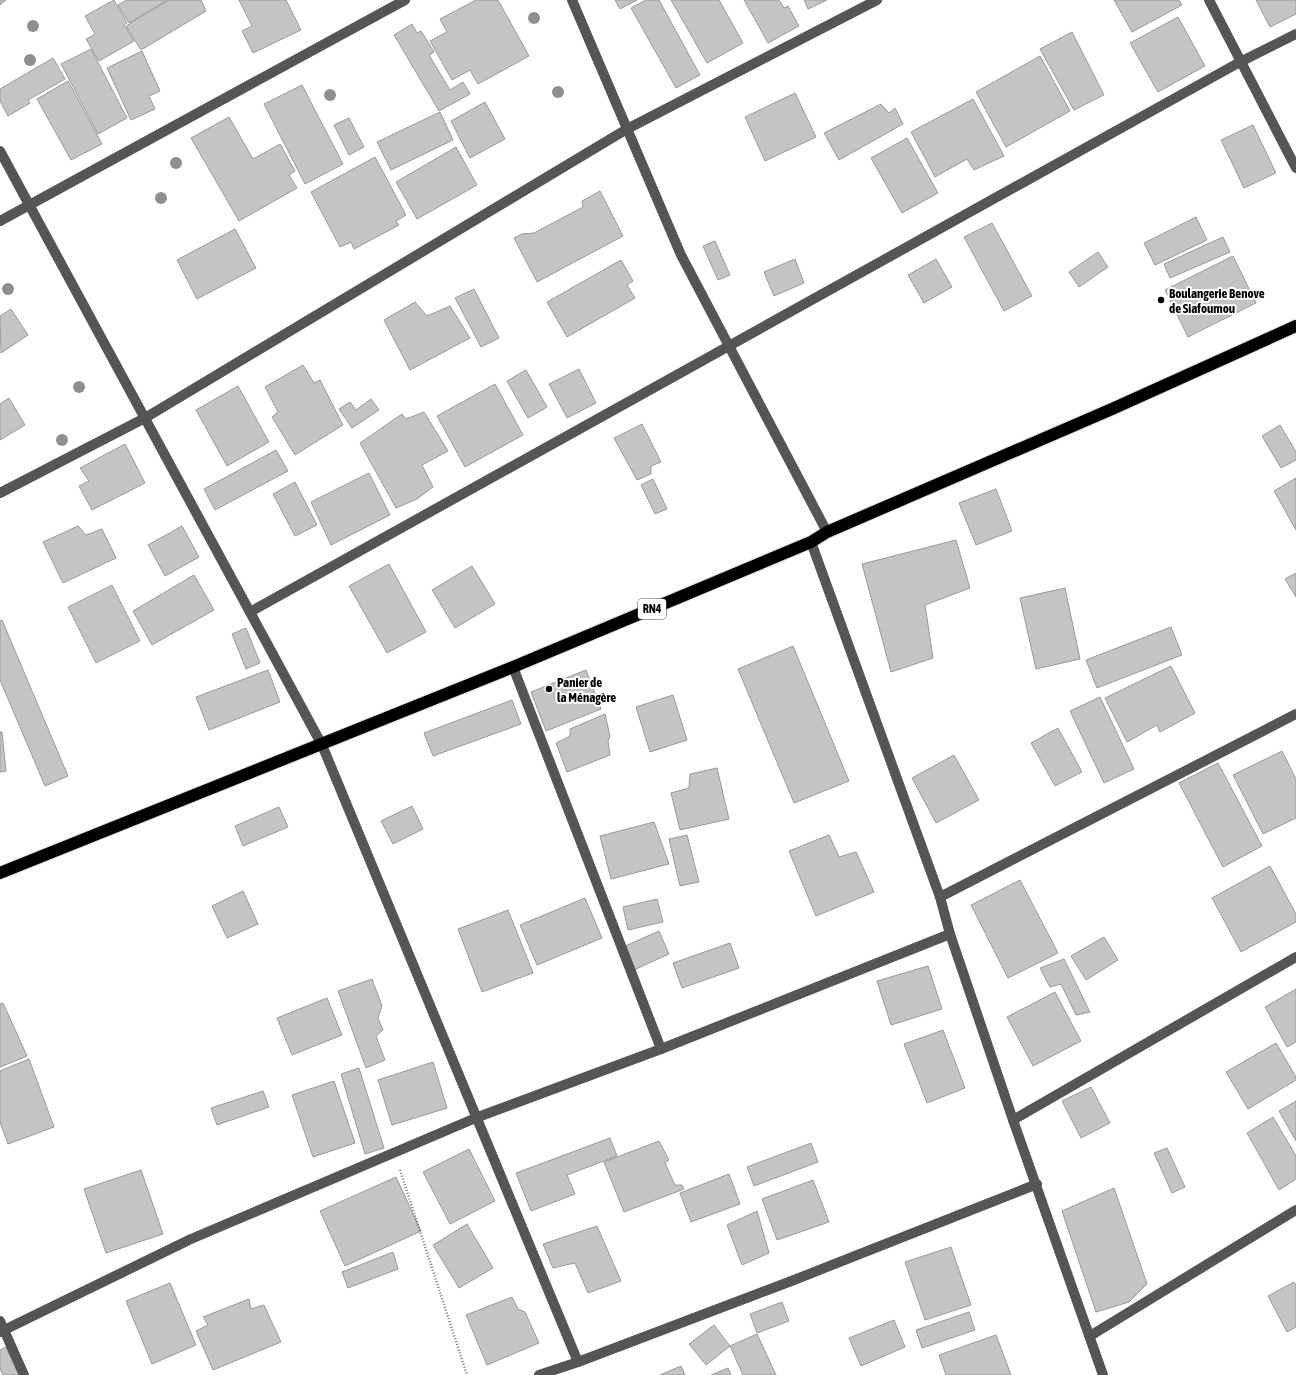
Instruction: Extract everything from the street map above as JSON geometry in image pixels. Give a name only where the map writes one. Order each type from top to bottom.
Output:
[{"type":"highway","name":"RN4","points":[[0,873],[322,745],[811,542],[827,532],[1112,409],[1296,326]]},
{"type":"street","points":[[0,221],[405,0]]},
{"type":"street","points":[[572,0],[681,256],[827,532]]},
{"type":"street","points":[[0,493],[145,418],[627,129],[877,0]]},
{"type":"street","points":[[1209,0],[1296,168]]},
{"type":"street","points":[[250,612],[1240,62],[1296,34]]},
{"type":"street","points":[[0,151],[322,745],[478,1117],[578,1362]]},
{"type":"street","points":[[811,542],[940,897],[950,934],[1013,1120],[1037,1184],[1103,1375]]},
{"type":"street","points":[[513,667],[661,1049]]},
{"type":"street","points":[[940,897],[1296,714]]},
{"type":"street","points":[[24,1375],[1,1328],[191,1239],[478,1117],[661,1049],[950,934]]},
{"type":"street","points":[[1013,1120],[1296,957]]},
{"type":"street","points":[[539,1375],[578,1362],[1037,1184]]},
{"type":"street","points":[[1090,1336],[1296,1210]]},
{"type":"path","points":[[394,1152],[467,1375]]},
{"type":"building","points":[[0,0],[6,0],[0,5]]},
{"type":"building","points":[[114,0],[127,23],[124,25],[134,41],[99,61],[86,39],[95,34],[85,16]]},
{"type":"building","points":[[127,0],[167,0],[129,23],[118,5]]},
{"type":"building","points":[[169,0],[201,0],[206,11],[141,50],[126,26]]},
{"type":"building","points":[[239,0],[286,0],[301,30],[253,53],[242,31],[252,26]]},
{"type":"building","points":[[476,0],[498,0],[529,56],[478,84],[470,70],[452,80],[430,41],[447,32],[440,19]]},
{"type":"building","points":[[615,0],[637,0],[620,9]]},
{"type":"building","points":[[646,0],[659,0],[700,75],[676,88],[631,8]]},
{"type":"building","points":[[671,0],[719,0],[743,43],[707,63]]},
{"type":"building","points":[[744,0],[779,0],[784,8],[788,6],[799,26],[768,43]]},
{"type":"building","points":[[804,0],[827,0],[808,9]]},
{"type":"building","points":[[1114,0],[1179,0],[1182,5],[1132,32]]},
{"type":"building","points":[[1256,0],[1296,0],[1296,14],[1270,27]]},
{"type":"building","points":[[1178,17],[1205,66],[1158,92],[1130,43]]},
{"type":"building","points":[[412,24],[417,33],[421,31],[434,52],[429,55],[450,90],[463,82],[470,94],[439,111],[394,35]]},
{"type":"building","points":[[1072,32],[1104,95],[1074,110],[1040,49]]},
{"type":"building","points":[[91,49],[127,118],[98,134],[61,64]]},
{"type":"building","points":[[142,51],[160,91],[149,96],[155,109],[131,120],[107,68]]},
{"type":"building","points":[[1040,56],[1070,111],[1006,147],[976,92]]},
{"type":"building","points":[[53,58],[65,79],[28,100],[30,103],[8,116],[0,101],[0,89]]},
{"type":"building","points":[[68,81],[102,144],[71,160],[37,99]]},
{"type":"building","points":[[302,85],[343,164],[305,184],[264,104]]},
{"type":"building","points":[[795,93],[816,137],[765,161],[745,117]]},
{"type":"building","points":[[973,99],[1004,156],[974,170],[967,159],[935,177],[911,132]]},
{"type":"building","points":[[485,102],[505,139],[470,158],[451,121]]},
{"type":"building","points":[[881,104],[889,113],[895,108],[903,124],[839,160],[824,133]]},
{"type":"building","points":[[440,112],[453,140],[391,170],[377,142]]},
{"type":"building","points":[[229,117],[253,159],[280,144],[295,171],[289,175],[297,188],[239,221],[191,138]]},
{"type":"building","points":[[349,118],[364,147],[349,155],[334,125]]},
{"type":"building","points":[[1253,125],[1276,173],[1244,188],[1221,140]]},
{"type":"building","points":[[907,138],[938,193],[902,213],[871,158]]},
{"type":"building","points":[[456,147],[477,185],[417,219],[396,182]]},
{"type":"building","points":[[375,157],[406,215],[396,221],[399,225],[354,249],[351,242],[340,247],[311,192]]},
{"type":"building","points":[[600,191],[623,236],[537,282],[514,238],[522,234],[534,233],[583,207],[582,201]]},
{"type":"building","points":[[1196,217],[1207,240],[1155,265],[1144,243]]},
{"type":"building","points":[[992,223],[1032,296],[1004,311],[964,237]]},
{"type":"building","points":[[235,229],[256,268],[197,299],[177,260]]},
{"type":"building","points":[[1223,237],[1230,252],[1170,278],[1164,264]]},
{"type":"building","points":[[715,241],[730,275],[718,280],[703,246]]},
{"type":"building","points":[[1098,252],[1108,267],[1079,287],[1069,272]]},
{"type":"building","points":[[1233,256],[1256,303],[1188,337],[1165,290]]},
{"type":"building","points":[[795,259],[804,283],[774,296],[764,272]]},
{"type":"building","points":[[936,259],[952,287],[924,303],[908,275]]},
{"type":"building","points":[[621,260],[633,281],[627,285],[635,298],[567,337],[547,302]]},
{"type":"building","points":[[474,289],[499,338],[481,347],[455,298]]},
{"type":"building","points":[[415,302],[427,316],[450,306],[470,338],[410,370],[384,320]]},
{"type":"building","points":[[11,309],[28,335],[1,353],[0,316]]},
{"type":"building","points":[[303,365],[314,383],[320,380],[343,425],[295,455],[272,417],[278,412],[265,387]]},
{"type":"building","points":[[579,369],[596,403],[567,418],[549,384]]},
{"type":"building","points":[[526,370],[547,407],[528,418],[507,381]]},
{"type":"building","points":[[495,384],[523,435],[465,467],[437,416]]},
{"type":"building","points":[[238,386],[269,442],[227,466],[196,410]]},
{"type":"building","points":[[9,398],[25,425],[0,440],[0,404]]},
{"type":"building","points":[[371,399],[379,410],[352,428],[339,409],[350,402],[356,410]]},
{"type":"building","points":[[424,412],[448,451],[422,465],[433,487],[417,499],[396,508],[360,443],[402,414],[406,419]]},
{"type":"building","points":[[642,424],[661,462],[651,466],[651,474],[637,480],[614,438]]},
{"type":"building","points":[[1280,425],[1296,452],[1296,460],[1281,468],[1262,436]]},
{"type":"building","points":[[125,444],[145,483],[92,510],[79,486],[89,481],[80,468]]},
{"type":"building","points":[[276,450],[288,471],[215,510],[204,489]]},
{"type":"building","points":[[369,473],[390,515],[331,545],[311,502]]},
{"type":"building","points":[[1296,478],[1296,530],[1274,491]]},
{"type":"building","points":[[653,479],[667,509],[655,514],[641,485]]},
{"type":"building","points":[[295,482],[317,525],[295,536],[273,494]]},
{"type":"building","points":[[996,489],[1012,531],[976,545],[959,503]]},
{"type":"building","points":[[78,526],[86,535],[102,529],[116,558],[63,583],[43,542]]},
{"type":"building","points":[[182,526],[199,557],[165,576],[148,545]]},
{"type":"building","points":[[956,540],[970,588],[925,605],[933,658],[891,672],[862,564]]},
{"type":"building","points":[[389,564],[426,632],[387,653],[349,586]]},
{"type":"building","points":[[472,566],[495,604],[455,628],[432,590]]},
{"type":"building","points":[[1296,573],[1296,597],[1285,579]]},
{"type":"building","points":[[194,575],[214,610],[152,645],[133,611]]},
{"type":"building","points":[[112,585],[140,641],[96,663],[68,607]]},
{"type":"building","points":[[1065,588],[1080,659],[1036,669],[1020,598]]},
{"type":"building","points":[[2,620],[68,776],[45,786],[0,680],[0,621]]},
{"type":"building","points":[[1171,627],[1182,655],[1097,688],[1086,660]]},
{"type":"building","points":[[246,628],[260,663],[246,669],[232,634]]},
{"type":"building","points":[[793,646],[849,781],[794,803],[738,669]]},
{"type":"building","points":[[1171,666],[1195,713],[1160,732],[1157,725],[1127,742],[1105,698]]},
{"type":"building","points":[[268,670],[280,702],[209,730],[196,697]]},
{"type":"building","points":[[586,670],[601,709],[546,731],[531,692]]},
{"type":"building","points":[[673,695],[687,740],[650,752],[636,707]]},
{"type":"building","points":[[1100,697],[1134,769],[1104,783],[1070,711]]},
{"type":"building","points":[[512,700],[521,724],[433,756],[424,733]]},
{"type":"building","points":[[605,714],[610,736],[608,741],[610,755],[567,772],[556,743],[570,736],[570,729]]},
{"type":"building","points":[[1058,728],[1082,772],[1055,786],[1031,743]]},
{"type":"building","points":[[0,732],[2,732],[6,771],[0,772]]},
{"type":"building","points":[[1282,751],[1296,779],[1296,818],[1263,834],[1233,775]]},
{"type":"building","points":[[954,755],[979,800],[936,823],[912,778]]},
{"type":"building","points":[[1218,763],[1262,846],[1223,867],[1179,783]]},
{"type":"building","points":[[717,768],[729,819],[680,830],[671,793],[689,788],[690,774]]},
{"type":"building","points":[[412,806],[423,829],[393,844],[381,821]]},
{"type":"building","points":[[279,807],[288,827],[243,846],[235,826]]},
{"type":"building","points":[[654,822],[669,864],[611,879],[600,836]]},
{"type":"building","points":[[687,835],[699,882],[680,886],[669,839]]},
{"type":"building","points":[[829,835],[839,857],[856,852],[874,892],[816,916],[789,851]]},
{"type":"building","points":[[1270,866],[1296,914],[1296,922],[1241,952],[1212,898]]},
{"type":"building","points":[[1020,880],[1058,953],[1008,978],[971,905]]},
{"type":"building","points":[[243,891],[258,924],[227,938],[212,906]]},
{"type":"building","points":[[585,898],[602,938],[537,965],[520,925]]},
{"type":"building","points":[[657,899],[663,922],[628,930],[623,907]]},
{"type":"building","points":[[508,910],[533,973],[482,992],[458,929]]},
{"type":"building","points":[[659,931],[669,954],[634,970],[623,947]]},
{"type":"building","points":[[1104,937],[1118,960],[1086,980],[1071,956]]},
{"type":"building","points":[[730,943],[739,968],[682,988],[673,963]]},
{"type":"building","points":[[1064,959],[1090,1012],[1076,1015],[1061,984],[1050,987],[1040,968]]},
{"type":"building","points":[[928,966],[942,1009],[891,1025],[877,981]]},
{"type":"building","points":[[372,979],[382,1006],[378,1018],[383,1030],[376,1036],[385,1060],[366,1068],[338,991]]},
{"type":"building","points":[[1296,989],[1296,1042],[1287,1047],[1265,1007]]},
{"type":"building","points":[[1055,992],[1081,1041],[1033,1066],[1007,1017]]},
{"type":"building","points":[[327,998],[342,1035],[292,1055],[277,1018]]},
{"type":"building","points":[[3,1003],[27,1056],[0,1067],[0,1004]]},
{"type":"building","points":[[943,1030],[965,1088],[927,1103],[904,1044]]},
{"type":"building","points":[[1276,1043],[1296,1077],[1296,1080],[1248,1109],[1226,1072]]},
{"type":"building","points":[[29,1059],[54,1127],[8,1144],[0,1122],[0,1071]]},
{"type":"building","points":[[433,1062],[447,1108],[392,1125],[378,1080]]},
{"type":"building","points":[[359,1068],[384,1148],[365,1154],[341,1074]]},
{"type":"building","points":[[334,1081],[355,1143],[313,1157],[292,1095]]},
{"type":"building","points":[[1091,1087],[1110,1123],[1081,1138],[1062,1101]]},
{"type":"building","points":[[263,1091],[269,1107],[217,1125],[211,1108]]},
{"type":"building","points":[[1296,1101],[1296,1141],[1279,1111]]},
{"type":"building","points":[[1273,1117],[1296,1156],[1296,1179],[1279,1190],[1247,1133]]},
{"type":"building","points":[[610,1138],[617,1156],[567,1175],[575,1194],[531,1211],[516,1173]]},
{"type":"building","points":[[659,1141],[669,1160],[665,1163],[675,1185],[682,1185],[684,1189],[624,1212],[604,1162]]},
{"type":"building","points":[[811,1143],[818,1162],[754,1186],[747,1167]]},
{"type":"building","points":[[1167,1148],[1185,1187],[1172,1193],[1154,1153]]},
{"type":"building","points":[[469,1149],[495,1201],[450,1224],[423,1172]]},
{"type":"building","points":[[141,1170],[163,1234],[106,1253],[84,1189]]},
{"type":"building","points":[[729,1174],[740,1204],[691,1222],[680,1193]]},
{"type":"building","points":[[396,1177],[421,1231],[345,1266],[320,1211]]},
{"type":"building","points":[[813,1180],[829,1222],[777,1240],[762,1199]]},
{"type":"building","points":[[1114,1188],[1147,1284],[1129,1302],[1096,1312],[1062,1211]]},
{"type":"building","points":[[757,1211],[769,1253],[742,1265],[727,1225]]},
{"type":"building","points":[[467,1224],[493,1268],[459,1288],[433,1245]]},
{"type":"building","points":[[597,1226],[621,1281],[588,1293],[575,1263],[553,1268],[543,1244]]},
{"type":"building","points":[[951,1247],[971,1305],[925,1320],[905,1262]]},
{"type":"building","points":[[393,1252],[398,1269],[348,1288],[342,1272]]},
{"type":"building","points":[[1294,1282],[1296,1285],[1296,1327],[1287,1332],[1268,1296]]},
{"type":"building","points":[[170,1283],[196,1345],[152,1364],[126,1301]]},
{"type":"building","points":[[512,1297],[518,1309],[525,1312],[539,1343],[487,1365],[466,1315]]},
{"type":"building","points":[[249,1299],[251,1309],[264,1305],[281,1342],[213,1370],[196,1331],[208,1325],[203,1317]]},
{"type":"building","points":[[782,1302],[789,1321],[757,1333],[750,1314]]},
{"type":"building","points":[[969,1312],[975,1330],[922,1348],[916,1330]]},
{"type":"building","points":[[894,1320],[905,1347],[861,1366],[849,1338]]},
{"type":"building","points":[[714,1325],[730,1346],[706,1365],[689,1344]]},
{"type":"building","points":[[757,1334],[776,1375],[743,1375],[730,1346]]},
{"type":"building","points":[[996,1335],[1011,1375],[946,1375],[939,1355]]},
{"type":"building","points":[[6,1347],[19,1375],[3,1375],[0,1369],[0,1350]]},
{"type":"building","points":[[681,1366],[685,1375],[660,1375]]},
{"type":"building","points":[[728,1368],[731,1375],[711,1375]]},
{"type":"place","name":"Boulangerie Benove de Siafoumou","points":[[1161,300]]},
{"type":"place","name":"Panier de la Ménagère","points":[[549,689]]}]
